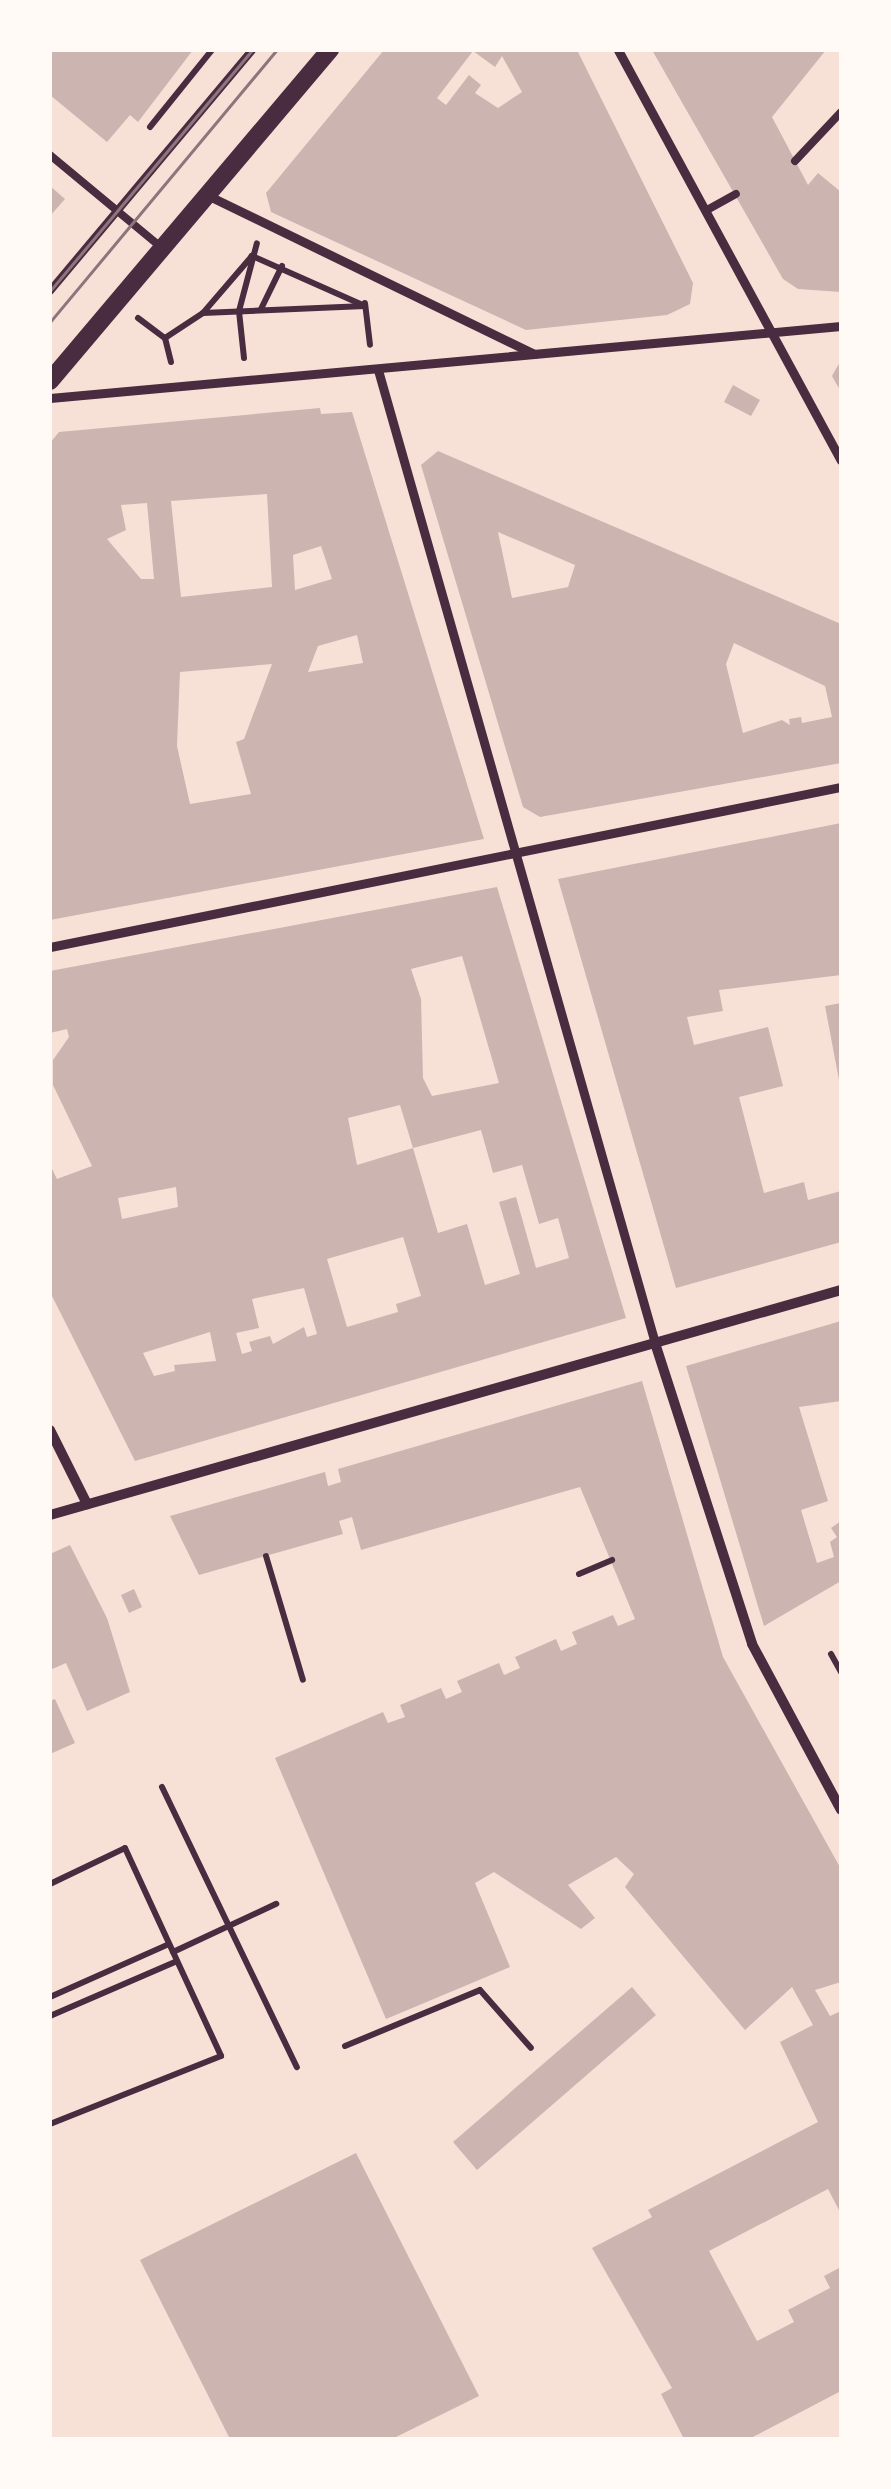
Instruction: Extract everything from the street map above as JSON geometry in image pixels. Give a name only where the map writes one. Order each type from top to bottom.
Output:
[{"type":"street","points":[[50,381],[330,50]]},
{"type":"street","points":[[618,50],[841,460]]},
{"type":"street","points":[[207,195],[536,355]]},
{"type":"street","points":[[367,292],[374,276]]},
{"type":"street","points":[[50,398],[841,326]]},
{"type":"street","points":[[378,370],[519,853],[655,1343],[752,1644],[841,1810]]},
{"type":"street","points":[[50,947],[841,787]]},
{"type":"street","points":[[50,1515],[841,1290]]},
{"type":"street","points":[[50,1430],[87,1504]]},
{"type":"lane","points":[[50,291],[252,50]]},
{"type":"lane","points":[[795,161],[841,112]]},
{"type":"lane","points":[[50,155],[163,248]]},
{"type":"lane","points":[[707,210],[736,194]]},
{"type":"path","points":[[253,252],[365,306]]},
{"type":"path","points":[[242,347],[239,311],[253,252]]},
{"type":"path","points":[[165,338],[204,313],[253,252]]},
{"type":"path","points":[[261,310],[282,265]]},
{"type":"path","points":[[367,292],[369,336]]},
{"type":"path","points":[[204,313],[365,306]]},
{"type":"path","points":[[153,329],[165,338],[170,353]]},
{"type":"path","points":[[266,1556],[303,1680]]},
{"type":"path","points":[[579,1574],[612,1560]]},
{"type":"path","points":[[831,1654],[841,1672]]},
{"type":"path","points":[[162,1787],[297,2067]]},
{"type":"path","points":[[50,1884],[125,1848],[220,2056],[50,2124]]},
{"type":"path","points":[[50,1997],[276,1904]]},
{"type":"path","points":[[50,2016],[176,1961]]},
{"type":"path","points":[[345,2046],[480,1990],[531,2048]]},
{"type":"building","points":[[50,50],[193,50],[138,122],[130,115],[107,142],[50,95]]},
{"type":"building","points":[[384,50],[577,50],[693,283],[690,304],[667,315],[526,330],[271,212],[266,193]],"holes":[[[473,51],[495,67],[502,56],[522,92],[498,108],[475,93],[481,85],[469,75],[446,105],[437,98]]]},
{"type":"building","points":[[652,50],[826,50],[772,117],[808,185],[818,173],[841,192],[841,292],[798,289],[783,279]]},
{"type":"building","points":[[50,186],[65,199],[50,216]]},
{"type":"building","points":[[841,360],[841,392],[832,376]]},
{"type":"building","points":[[733,385],[760,400],[751,416],[724,402]]},
{"type":"building","points":[[320,408],[321,414],[352,412],[484,839],[50,920],[50,443],[59,432]],"holes":[[[267,494],[272,587],[181,597],[171,501]],[[147,503],[154,579],[141,579],[107,539],[126,530],[121,505]],[[321,546],[332,579],[295,590],[293,555]],[[357,635],[363,663],[308,672],[318,646]],[[272,664],[244,739],[236,742],[251,794],[190,804],[177,746],[180,672]]]},
{"type":"building","points":[[438,451],[841,624],[841,763],[540,817],[523,807],[421,465]],"holes":[[[498,532],[575,565],[568,587],[512,598]],[[734,643],[825,686],[832,717],[802,723],[801,717],[789,719],[790,725],[782,720],[743,733],[726,664]]]},
{"type":"building","points":[[841,823],[841,975],[719,990],[723,1011],[687,1017],[694,1045],[768,1027],[783,1086],[739,1097],[764,1193],[804,1182],[808,1200],[841,1191],[841,1242],[676,1288],[558,879]]},
{"type":"building","points":[[497,887],[626,1318],[135,1461],[50,1292],[50,1165],[57,1179],[92,1166],[53,1085],[53,1060],[69,1037],[67,1029],[50,1033],[50,971]],"holes":[[[462,956],[499,1083],[432,1096],[423,1078],[421,999],[411,969]],[[400,1105],[413,1148],[357,1165],[348,1118]],[[481,1130],[493,1173],[522,1165],[539,1224],[558,1218],[569,1258],[536,1268],[516,1197],[499,1202],[520,1274],[485,1285],[467,1224],[438,1233],[413,1148]],[[176,1187],[178,1207],[122,1219],[118,1198]],[[403,1237],[421,1296],[396,1304],[398,1312],[347,1327],[327,1259]],[[304,1288],[317,1334],[307,1337],[304,1327],[273,1344],[270,1336],[249,1342],[252,1351],[242,1354],[236,1333],[259,1328],[252,1299]],[[210,1332],[216,1361],[174,1365],[175,1371],[154,1376],[143,1353]]]},
{"type":"building","points":[[841,1003],[841,1080],[839,1080],[825,1006]]},
{"type":"building","points":[[841,1321],[841,1401],[799,1407],[828,1501],[801,1510],[817,1563],[834,1557],[830,1542],[837,1537],[831,1528],[841,1521],[841,1581],[764,1626],[686,1366]]},
{"type":"building","points":[[642,1381],[723,1657],[841,1869],[841,1982],[815,1990],[830,2016],[841,2011],[841,2214],[828,2189],[709,2251],[757,2341],[794,2322],[788,2310],[830,2288],[824,2276],[841,2267],[841,2391],[749,2439],[684,2439],[661,2394],[672,2388],[592,2248],[652,2217],[648,2210],[818,2122],[780,2042],[813,2025],[792,1987],[745,2030],[625,1887],[634,1874],[616,1857],[568,1885],[595,1918],[581,1929],[494,1872],[475,1883],[510,1967],[386,2019],[275,1758],[383,1712],[388,1723],[405,1717],[400,1705],[441,1688],[446,1699],[462,1692],[457,1681],[499,1663],[504,1675],[520,1668],[515,1657],[556,1639],[561,1651],[577,1644],[572,1632],[613,1615],[618,1626],[635,1619],[580,1487],[361,1550],[352,1517],[339,1521],[343,1534],[199,1575],[170,1516],[325,1472],[328,1486],[341,1482],[338,1469]]},
{"type":"building","points":[[70,1545],[107,1618],[130,1692],[87,1711],[66,1663],[50,1670],[50,1554]]},
{"type":"building","points":[[134,1589],[142,1607],[129,1613],[121,1595]]},
{"type":"building","points":[[55,1699],[75,1743],[50,1754],[50,1701]]},
{"type":"building","points":[[632,1987],[656,2015],[477,2170],[453,2142]]},
{"type":"building","points":[[356,2153],[479,2396],[392,2439],[230,2439],[140,2260]]},
{"type":"tram line","points":[[50,291],[252,50]]},
{"type":"tram line","points":[[50,322],[277,50]]}]
